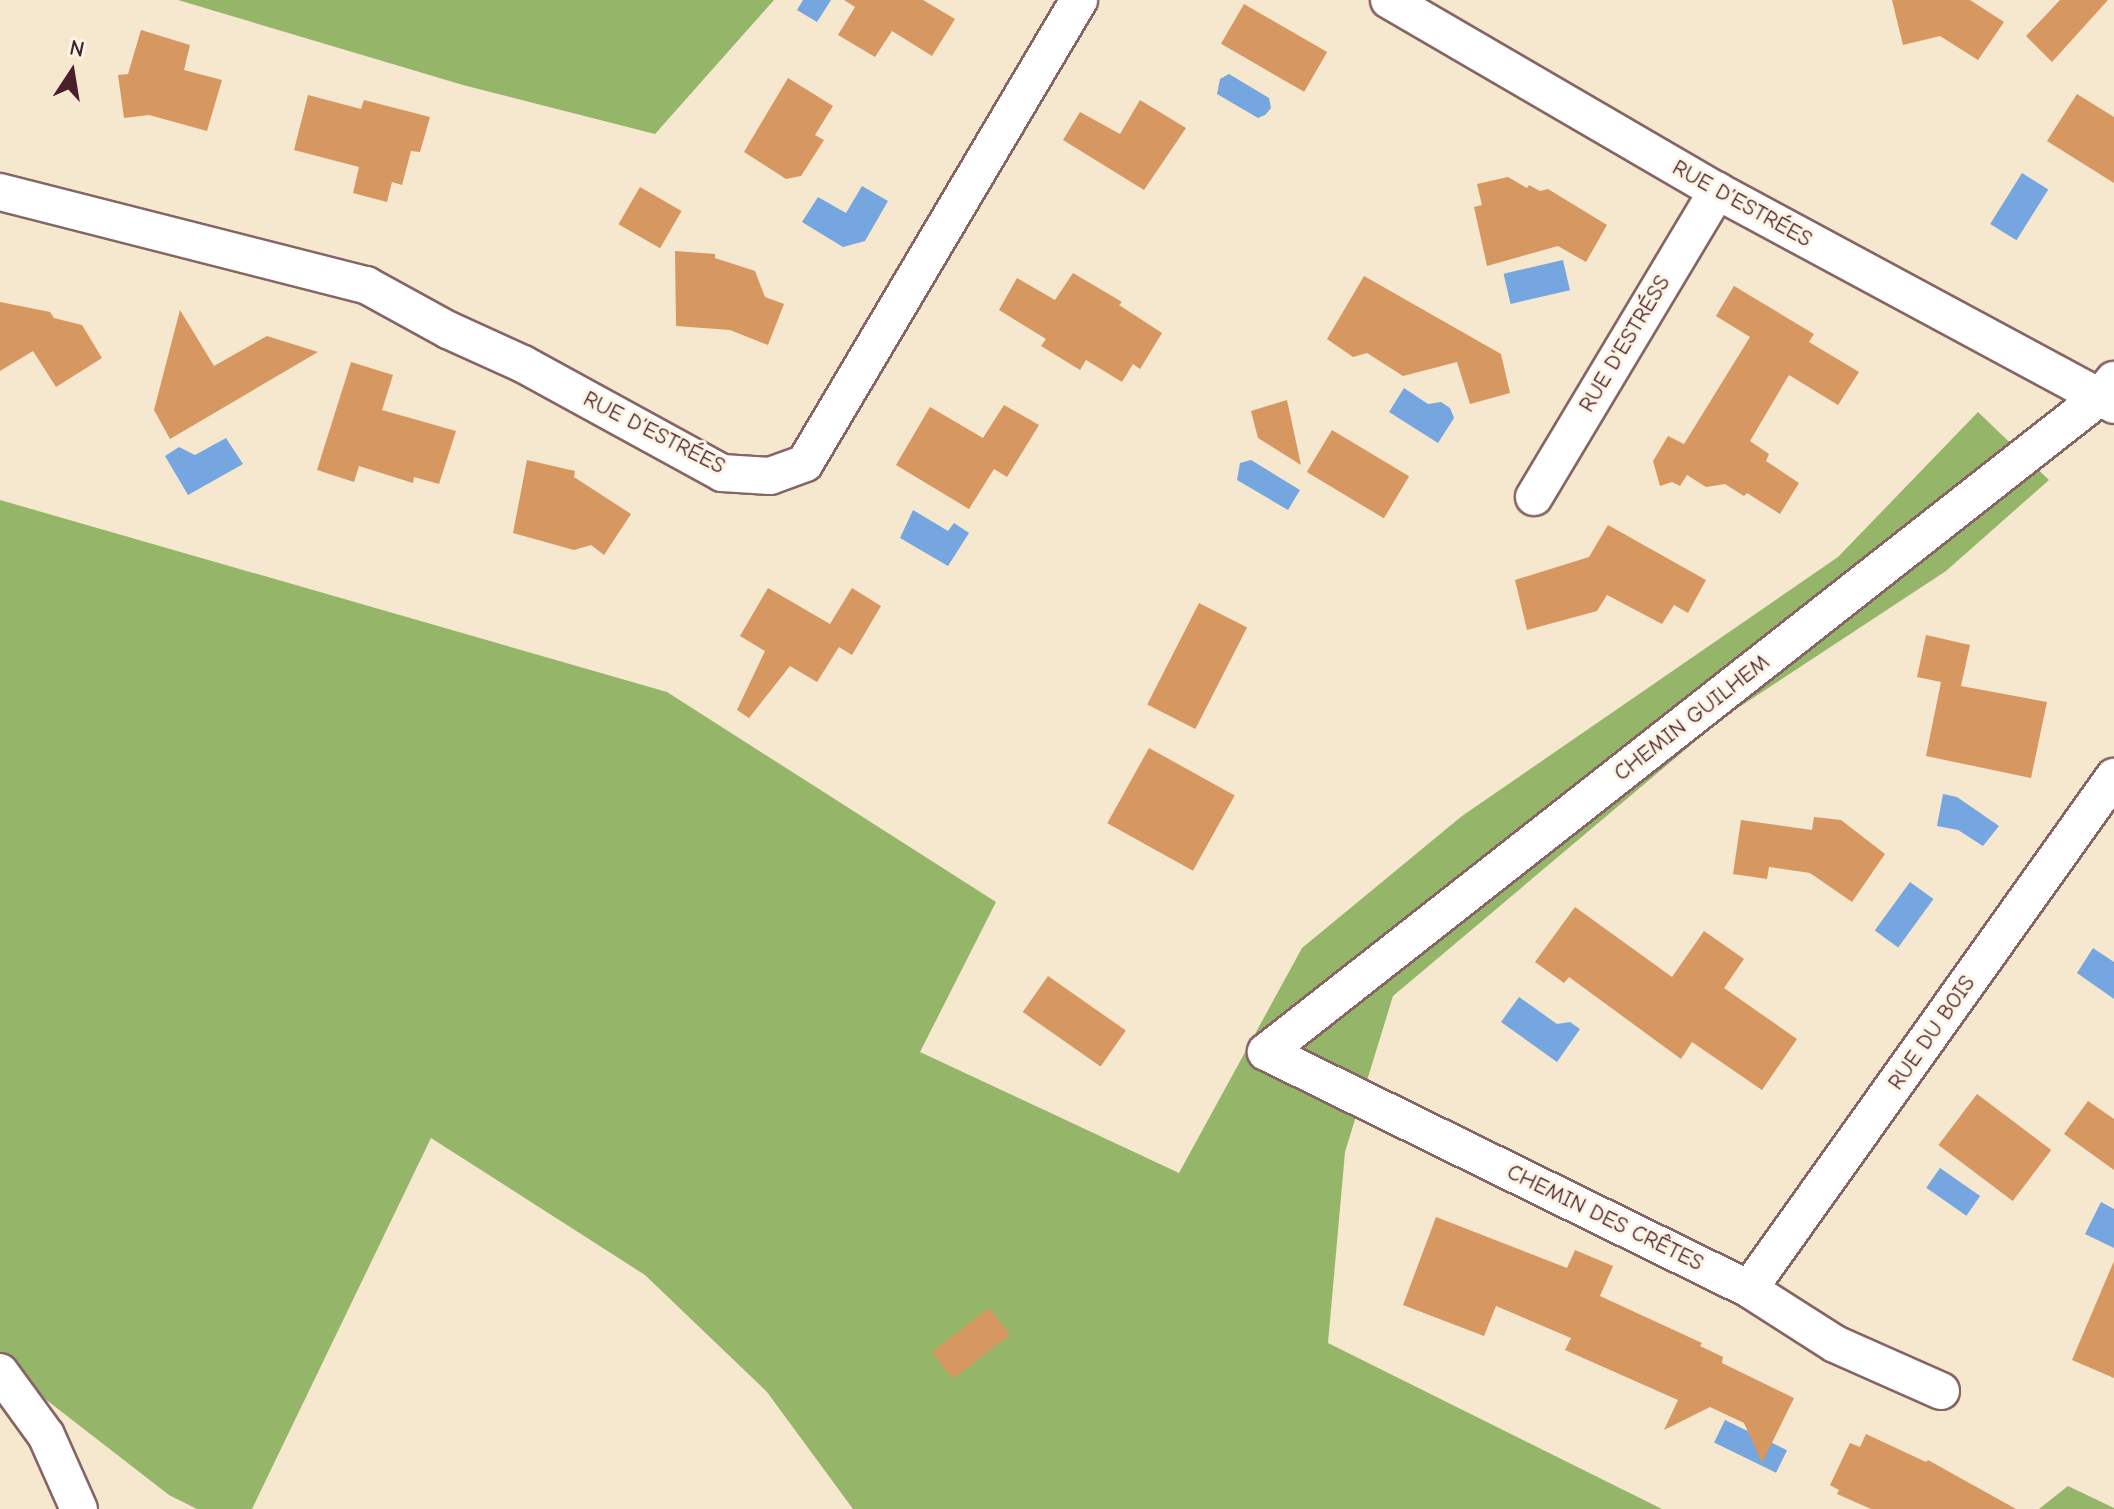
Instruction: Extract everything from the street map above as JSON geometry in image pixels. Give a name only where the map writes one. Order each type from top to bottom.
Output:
[{"type":"street","name":"RUE D’ESTRÉES","points":[[0,192],[366,285],[448,330],[523,364],[722,473],[770,476],[805,463],[1079,0]]},
{"type":"street","name":"RUE D’ESTRÉES","points":[[1389,0],[1717,191],[2109,394]]},
{"type":"street","name":"RUE D'ESTRÉSS","points":[[1534,497],[1717,191]]},
{"type":"street","name":"CHEMIN GUILHEM","points":[[1266,1052],[2109,394]]},
{"type":"street","name":"RUE DU BOIS","points":[[1749,1289],[2114,777]]},
{"type":"street","name":"CHEMIN DES CRÊTES","points":[[1266,1052],[1749,1289],[1835,1344],[1941,1391]]},
{"type":"street","points":[[0,1372],[46,1435],[79,1509]]},
{"type":"green space","points":[[178,0],[774,0],[655,134],[463,85]]},
{"type":"green space","points":[[1978,412],[2049,480],[1946,571],[1724,717],[1393,996],[1345,1152],[1328,1343],[1662,1509],[853,1509],[767,1392],[645,1275],[431,1138],[252,1509],[197,1509],[169,1495],[0,1364],[0,500],[667,692],[996,902],[920,1052],[1179,1173],[1302,948],[1462,816],[1838,557]]},
{"type":"green space","points":[[2068,1486],[2114,1508],[2114,1509],[2039,1509]]},
{"type":"water","points":[[803,0],[831,0],[817,22],[797,10]]},
{"type":"water","points":[[1229,74],[1269,98],[1271,108],[1265,115],[1258,118],[1217,94],[1220,79]]},
{"type":"water","points":[[2022,173],[2048,189],[2016,240],[1990,224]]},
{"type":"water","points":[[862,186],[888,201],[865,241],[843,247],[802,222],[818,197],[846,213]]},
{"type":"water","points":[[1563,260],[1570,290],[1511,304],[1504,274]]},
{"type":"water","points":[[1404,388],[1428,404],[1441,402],[1450,408],[1454,418],[1438,443],[1389,412]]},
{"type":"water","points":[[226,438],[243,464],[188,495],[165,456],[179,447],[195,455]]},
{"type":"water","points":[[1251,460],[1300,490],[1288,510],[1237,480],[1240,463]]},
{"type":"water","points":[[913,510],[948,531],[954,523],[969,533],[948,566],[900,538]]},
{"type":"water","points":[[1943,794],[1957,797],[1999,826],[1983,846],[1958,830],[1937,826]]},
{"type":"water","points":[[1910,882],[1933,899],[1898,948],[1875,931]]},
{"type":"water","points":[[2093,948],[2114,962],[2114,999],[2077,973]]},
{"type":"water","points":[[1519,997],[1557,1024],[1570,1022],[1580,1029],[1557,1062],[1501,1022]]},
{"type":"water","points":[[1940,1168],[1980,1196],[1966,1216],[1926,1188]]},
{"type":"water","points":[[2101,1202],[2114,1209],[2114,1248],[2085,1234]]},
{"type":"water","points":[[1725,1420],[1787,1450],[1776,1473],[1714,1442]]},
{"type":"building","points":[[844,0],[923,0],[955,19],[932,56],[892,31],[875,57],[838,35],[855,7]]},
{"type":"building","points":[[1892,0],[1970,0],[2004,22],[1978,60],[1940,36],[1903,45]]},
{"type":"building","points":[[2060,0],[2108,0],[2052,62],[2026,36]]},
{"type":"building","points":[[1244,4],[1327,52],[1304,92],[1221,44]]},
{"type":"building","points":[[141,30],[190,45],[184,70],[222,80],[207,131],[149,115],[124,118],[118,75],[128,74]]},
{"type":"building","points":[[788,78],[833,106],[815,135],[824,140],[801,176],[786,179],[744,152]]},
{"type":"building","points":[[2077,94],[2114,117],[2114,183],[2047,141]]},
{"type":"building","points":[[308,95],[361,109],[364,100],[430,117],[420,152],[411,151],[402,185],[392,182],[387,202],[353,193],[359,167],[294,150]]},
{"type":"building","points":[[1140,100],[1186,128],[1144,190],[1063,140],[1080,112],[1120,134]]},
{"type":"building","points":[[1508,177],[1527,188],[1529,185],[1540,191],[1548,189],[1607,225],[1586,262],[1558,246],[1487,266],[1474,207],[1482,205],[1477,184]]},
{"type":"building","points":[[640,187],[682,211],[660,248],[618,224]]},
{"type":"building","points":[[675,251],[715,254],[715,258],[755,271],[765,297],[784,304],[768,345],[730,330],[676,326]]},
{"type":"building","points":[[1073,273],[1122,302],[1119,305],[1162,333],[1140,369],[1133,364],[1122,382],[1086,360],[1080,370],[1041,346],[1046,339],[999,310],[1017,278],[1055,300]]},
{"type":"building","points":[[1364,276],[1501,354],[1510,393],[1470,404],[1457,362],[1403,376],[1367,353],[1353,357],[1327,339]]},
{"type":"building","points":[[1734,286],[1814,334],[1809,342],[1859,372],[1838,405],[1789,375],[1750,441],[1769,454],[1766,461],[1799,483],[1780,514],[1747,493],[1744,496],[1725,484],[1706,487],[1687,475],[1680,486],[1672,482],[1660,486],[1653,461],[1668,436],[1684,444],[1750,337],[1716,316]]},
{"type":"building","points":[[0,302],[50,312],[54,318],[82,325],[102,358],[56,387],[33,351],[0,371]]},
{"type":"building","points":[[180,310],[214,366],[267,336],[318,352],[170,439],[154,410]]},
{"type":"building","points":[[351,362],[393,375],[382,410],[456,431],[439,484],[414,477],[413,483],[359,466],[354,482],[317,470]]},
{"type":"building","points":[[1287,400],[1301,465],[1258,438],[1251,411]]},
{"type":"building","points":[[1004,405],[1039,425],[1007,477],[994,469],[969,509],[896,465],[930,407],[983,438]]},
{"type":"building","points":[[1332,430],[1409,476],[1384,518],[1307,472]]},
{"type":"building","points":[[527,460],[575,471],[574,477],[631,514],[604,555],[591,545],[574,550],[513,533]]},
{"type":"building","points":[[1608,525],[1706,580],[1688,613],[1674,605],[1662,624],[1607,595],[1597,611],[1527,630],[1515,580],[1589,557]]},
{"type":"building","points":[[768,588],[830,624],[852,588],[881,606],[852,655],[839,647],[817,682],[790,666],[749,718],[737,710],[765,651],[740,636]]},
{"type":"building","points":[[1199,603],[1247,628],[1195,729],[1147,705]]},
{"type":"building","points":[[1926,635],[1970,645],[1961,686],[2047,702],[2031,778],[1926,756],[1941,682],[1917,677]]},
{"type":"building","points":[[1149,748],[1235,796],[1193,871],[1107,823]]},
{"type":"building","points":[[1814,817],[1841,820],[1885,854],[1852,902],[1810,873],[1769,867],[1767,879],[1733,874],[1741,820],[1812,830]]},
{"type":"building","points":[[1575,907],[1672,977],[1704,931],[1744,959],[1724,988],[1797,1039],[1762,1090],[1692,1042],[1681,1059],[1569,977],[1564,983],[1535,962]]},
{"type":"building","points":[[1048,976],[1126,1030],[1101,1067],[1023,1012]]},
{"type":"building","points":[[1977,1094],[2051,1150],[2013,1201],[1938,1145]]},
{"type":"building","points":[[2088,1101],[2114,1119],[2114,1170],[2064,1134]]},
{"type":"building","points":[[1436,1217],[1567,1268],[1575,1250],[1613,1266],[1600,1296],[1702,1343],[1700,1346],[1723,1357],[1722,1363],[1794,1398],[1762,1463],[1744,1423],[1710,1407],[1664,1430],[1678,1400],[1565,1350],[1571,1338],[1496,1306],[1484,1336],[1403,1305]]},
{"type":"building","points":[[2114,1261],[2114,1378],[2072,1360]]},
{"type":"building","points":[[989,1308],[1010,1335],[953,1379],[932,1352]]},
{"type":"building","points":[[1866,1434],[1926,1462],[1928,1460],[2016,1509],[1871,1509],[1837,1494],[1839,1490],[1830,1485],[1850,1443],[1860,1447]]}]
